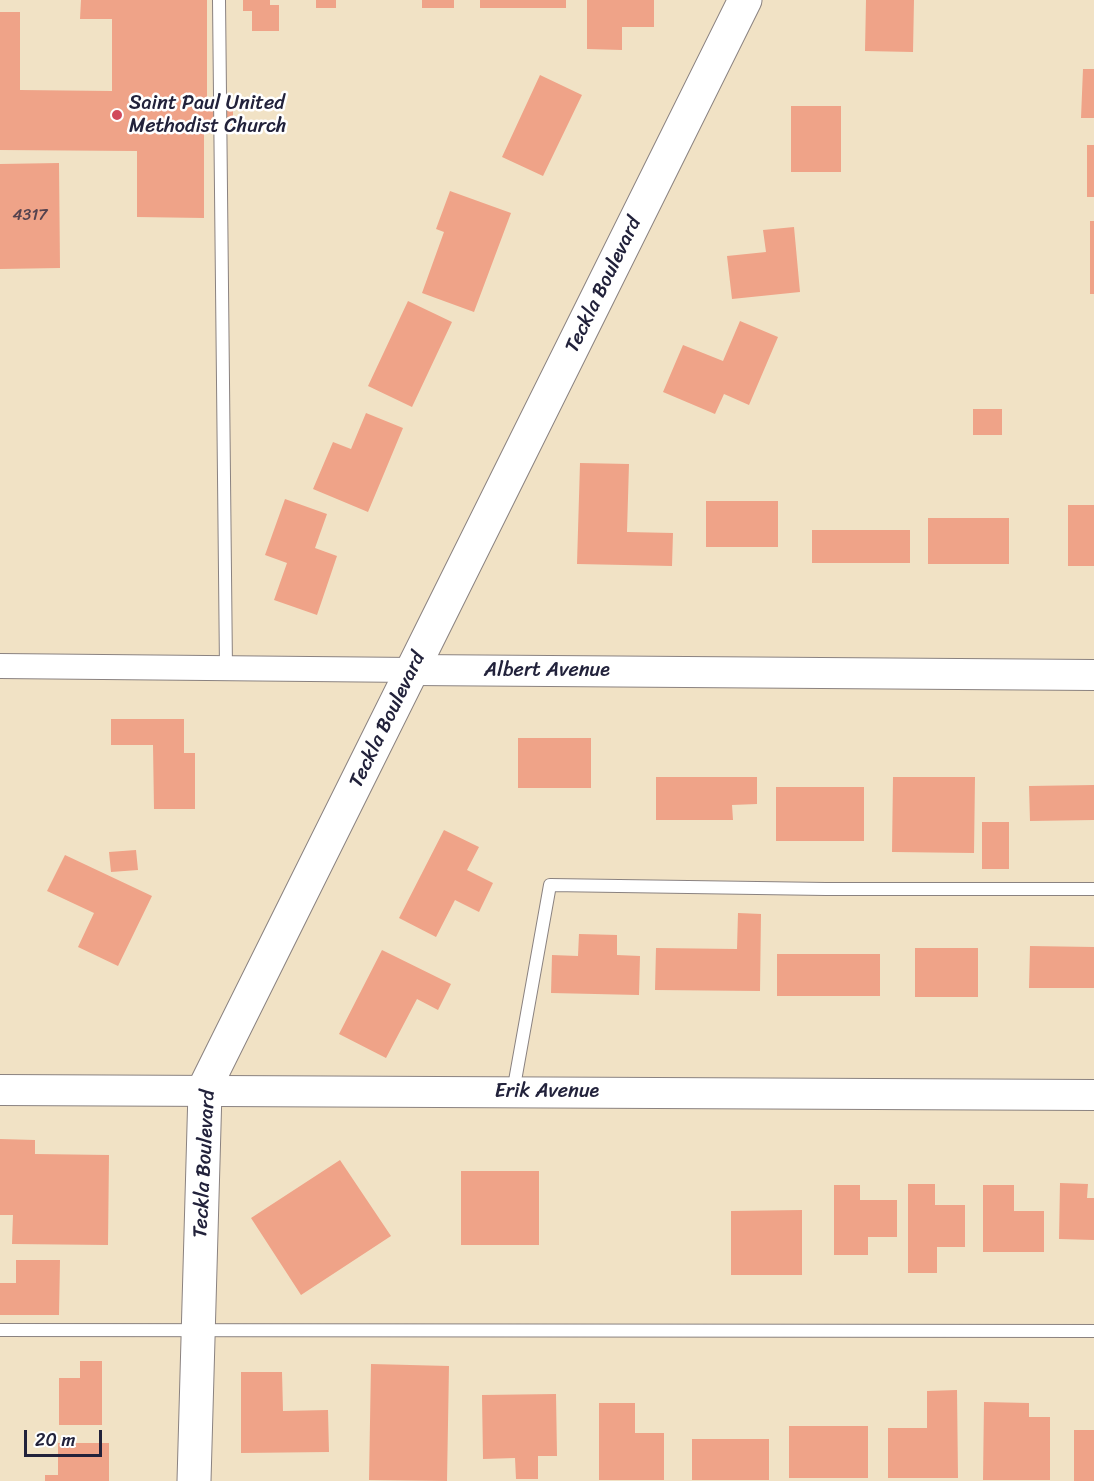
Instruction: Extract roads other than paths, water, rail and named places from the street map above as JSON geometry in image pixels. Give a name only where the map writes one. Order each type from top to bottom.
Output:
[{"type":"main road","name":"Teckla Boulevard","points":[[194,1481],[207,1083],[745,0]]},
{"type":"street","name":"Albert Avenue","points":[[0,666],[1094,675]]},
{"type":"street","name":"Erik Avenue","points":[[0,1090],[1094,1095]]},
{"type":"lane","points":[[219,0],[226,668]]},
{"type":"lane","points":[[513,1092],[550,885],[1094,890]]},
{"type":"lane","points":[[0,1330],[1094,1331]]},
{"type":"place","name":"Saint Paul United Methodist Church","points":[[117,115]]}]
